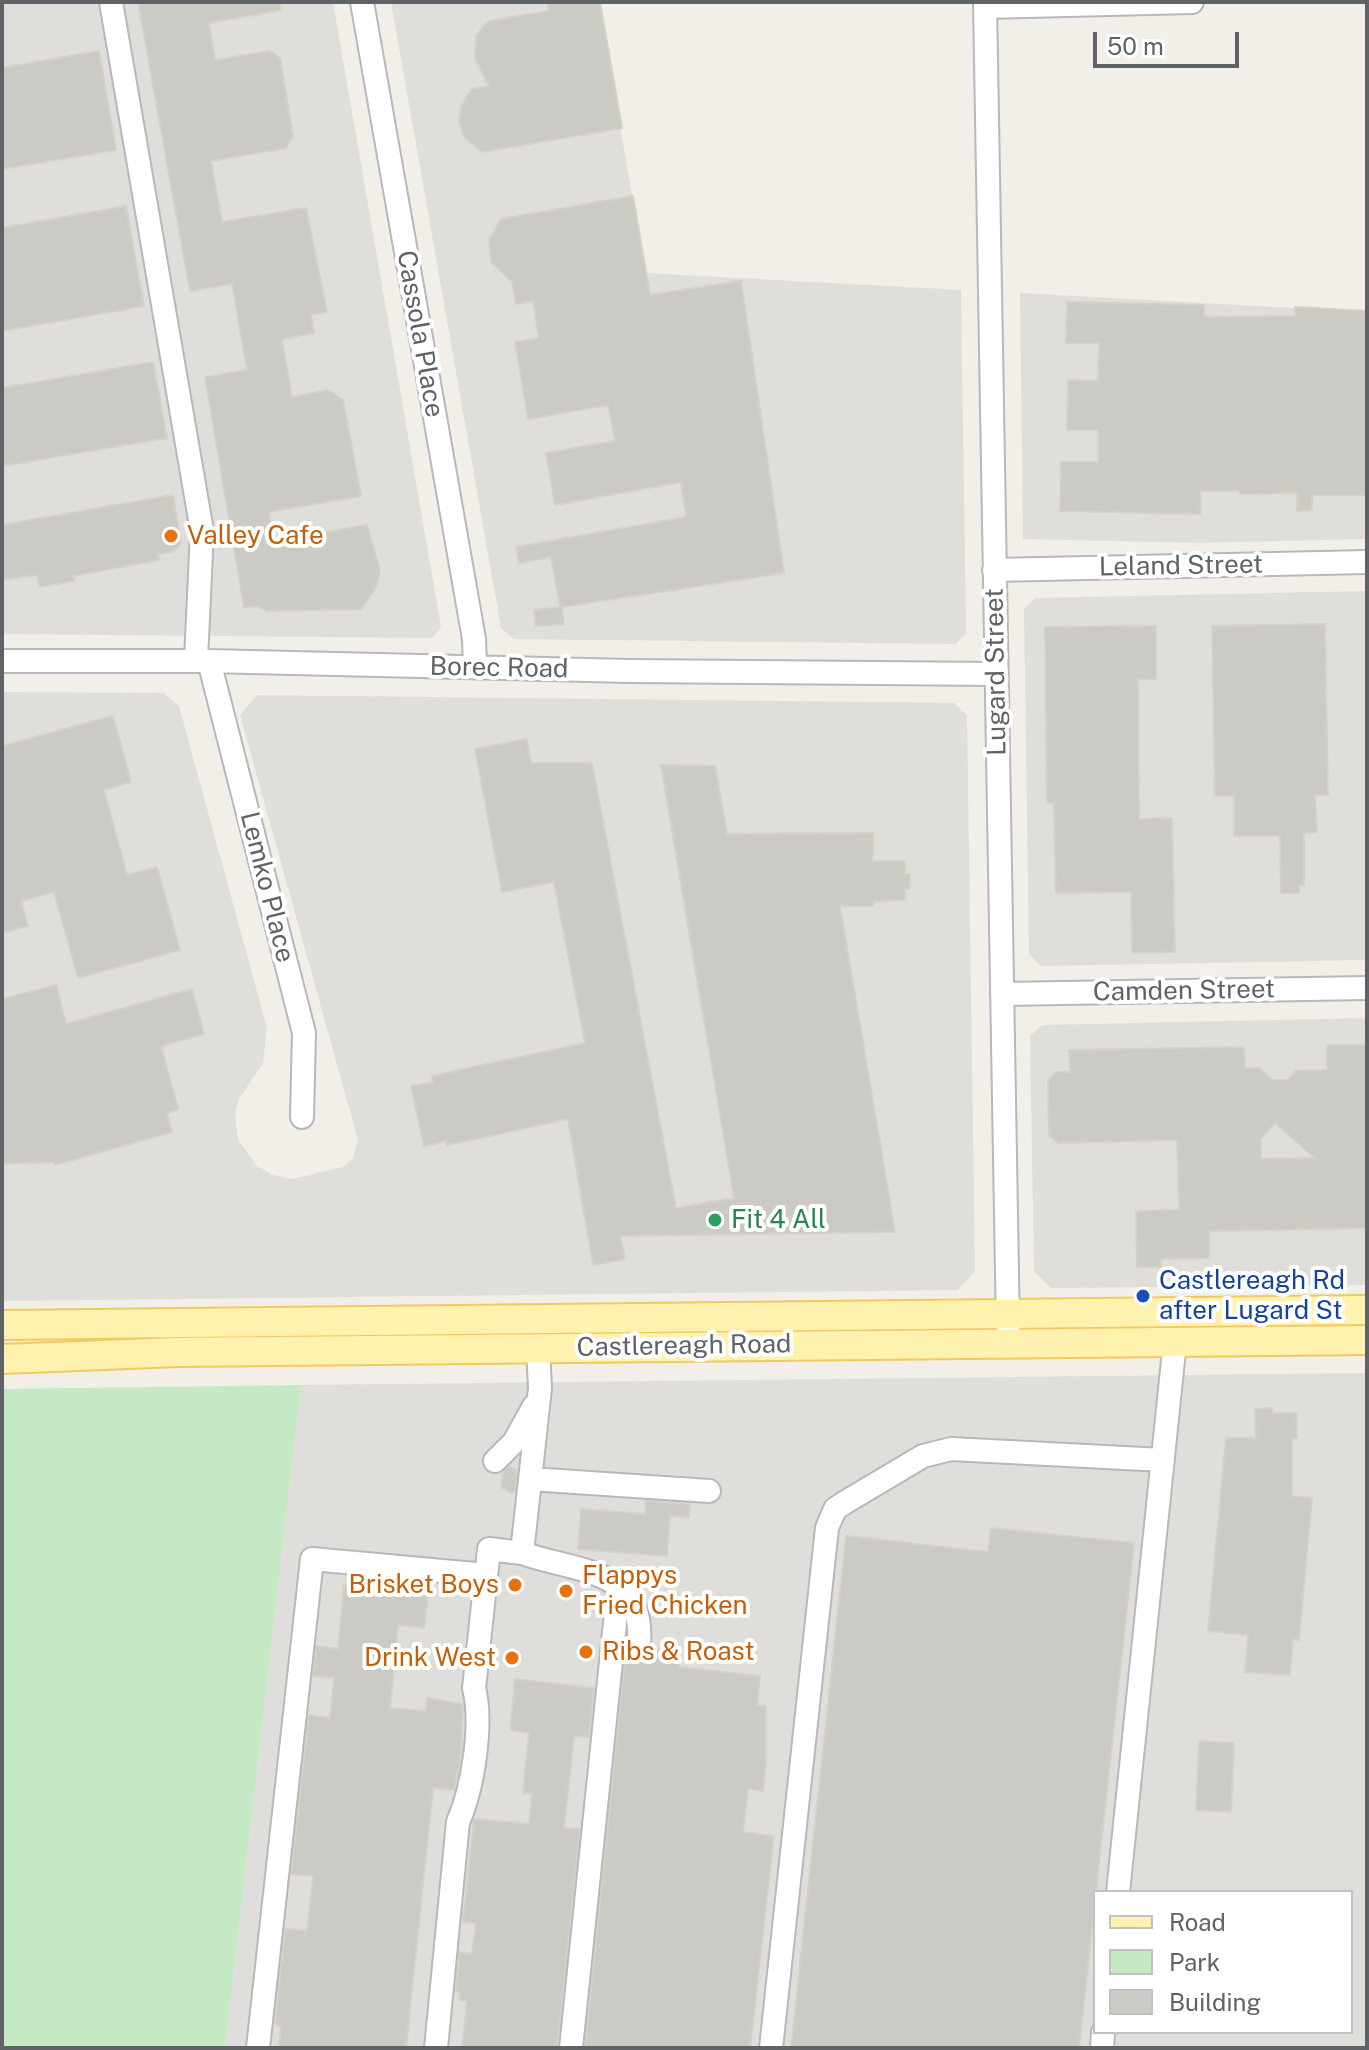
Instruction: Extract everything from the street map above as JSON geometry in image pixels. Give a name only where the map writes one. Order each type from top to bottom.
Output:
[{"type":"main road","name":"Castlereagh Road","points":[[2,1325],[1367,1310]]},
{"type":"main road","name":"Castlereagh Road","points":[[2,1359],[123,1353],[1367,1340]]},
{"type":"street","name":"Lemko Place","points":[[111,2],[202,531],[202,660],[304,1033],[302,1117]]},
{"type":"street","name":"Cassola Place","points":[[362,2],[474,639],[475,667]]},
{"type":"street","points":[[985,4],[1192,2]]},
{"type":"street","name":"Lugard Street","points":[[985,4],[1008,1343]]},
{"type":"street","name":"Leland Street","points":[[994,570],[1367,562]]},
{"type":"street","name":"Borec Road","points":[[2,661],[202,660],[996,674]]},
{"type":"street","name":"Camden Street","points":[[1002,994],[1367,988]]},
{"type":"street","points":[[1118,1890],[1175,1341]]},
{"type":"street","points":[[522,1553],[538,1398],[538,1348]]},
{"type":"street","points":[[495,1461],[514,1442],[538,1398]]},
{"type":"street","points":[[771,2048],[827,1528],[835,1509],[923,1456],[951,1449],[1163,1460]]},
{"type":"street","points":[[530,1479],[709,1491]]},
{"type":"street","points":[[436,2048],[458,1822],[469,1798],[479,1705],[474,1688],[489,1549],[522,1553],[596,1573],[619,1584],[638,1612],[639,1643]]},
{"type":"street","points":[[258,2048],[312,1559],[486,1575]]},
{"type":"street","points":[[571,2048],[619,1584]]},
{"type":"shaded area","points":[[2,2],[333,2],[441,627],[432,638],[2,634]]},
{"type":"shaded area","points":[[391,2],[598,2],[646,273],[961,290],[966,634],[955,644],[514,639],[501,628]]},
{"type":"shaded area","points":[[1020,293],[1367,312],[1367,539],[1199,543],[1023,539]]},
{"type":"shaded area","points":[[1367,591],[1367,960],[1041,966],[1029,954],[1024,609],[1036,598]]},
{"type":"shaded area","points":[[2,692],[163,693],[179,706],[267,1028],[263,1063],[239,1099],[235,1115],[238,1139],[256,1165],[272,1175],[292,1179],[343,1167],[353,1158],[358,1140],[240,715],[257,695],[954,703],[967,715],[975,1271],[958,1290],[2,1301]]},
{"type":"shaded area","points":[[1367,1018],[1367,1285],[1051,1288],[1034,1271],[1030,1036],[1042,1025]]},
{"type":"shaded area","points":[[1367,1373],[1367,2048],[225,2048],[301,1385]]},
{"type":"green space","points":[[301,1385],[225,2048],[2,2048],[2,1389]]},
{"type":"building","points":[[138,2],[280,2],[281,10],[209,23],[215,60],[270,51],[280,58],[293,136],[286,148],[211,161],[222,222],[306,208],[327,312],[311,315],[314,333],[282,339],[292,397],[328,390],[343,400],[361,496],[269,512],[274,541],[367,525],[380,570],[377,585],[361,609],[267,611],[257,606],[244,607],[205,377],[247,370],[232,284],[190,291]]},
{"type":"building","points":[[547,2],[600,2],[622,128],[482,152],[464,137],[459,122],[462,104],[472,89],[489,86],[475,59],[476,36],[488,21],[549,11]]},
{"type":"building","points":[[99,51],[116,150],[2,169],[2,68]]},
{"type":"building","points":[[633,196],[650,295],[741,281],[784,573],[562,607],[564,624],[536,626],[534,610],[560,607],[551,557],[519,563],[516,547],[686,517],[681,482],[555,505],[546,453],[615,441],[608,405],[528,419],[515,342],[539,338],[533,301],[516,304],[512,282],[491,262],[489,239],[501,219]]},
{"type":"building","points":[[126,206],[144,306],[2,331],[2,228]]},
{"type":"building","points":[[1067,302],[1204,305],[1204,317],[1295,316],[1295,307],[1367,311],[1367,495],[1312,495],[1312,510],[1297,511],[1297,493],[1201,491],[1200,514],[1060,511],[1061,462],[1098,462],[1098,430],[1067,430],[1068,380],[1098,381],[1099,343],[1066,343]]},
{"type":"building","points":[[153,362],[167,438],[2,466],[2,388]]},
{"type":"building","points":[[173,495],[181,544],[174,551],[158,554],[159,560],[73,576],[74,581],[39,587],[37,575],[2,580],[2,525]]},
{"type":"building","points":[[1325,624],[1328,795],[1315,795],[1317,832],[1304,833],[1304,886],[1299,886],[1299,893],[1281,893],[1280,836],[1234,836],[1234,796],[1215,796],[1212,626]]},
{"type":"building","points":[[1156,626],[1156,679],[1138,679],[1139,819],[1172,818],[1175,952],[1132,953],[1131,892],[1056,893],[1054,803],[1047,803],[1045,627]]},
{"type":"building","points":[[113,716],[131,782],[104,790],[127,875],[157,867],[180,950],[78,978],[54,892],[21,901],[28,926],[2,933],[2,746]]},
{"type":"building","points":[[527,739],[531,763],[592,763],[676,1208],[734,1198],[661,765],[715,766],[727,834],[873,833],[873,861],[905,861],[905,874],[910,874],[910,889],[905,889],[905,900],[874,901],[874,906],[840,906],[895,1232],[620,1236],[625,1259],[593,1265],[568,1119],[447,1145],[446,1141],[424,1146],[411,1086],[433,1082],[432,1076],[585,1043],[554,882],[502,892],[475,749]]},
{"type":"building","points":[[56,985],[66,1024],[192,989],[204,1034],[161,1046],[178,1109],[167,1113],[172,1132],[55,1165],[54,1162],[2,1164],[2,999]]},
{"type":"building","points":[[1327,1045],[1367,1045],[1367,1228],[1209,1231],[1209,1258],[1161,1259],[1161,1267],[1137,1267],[1136,1211],[1179,1210],[1177,1140],[1058,1143],[1049,1135],[1048,1081],[1056,1072],[1070,1072],[1069,1050],[1244,1047],[1245,1068],[1260,1068],[1272,1080],[1287,1080],[1296,1071],[1327,1070]],"holes":[[[1275,1123],[1315,1158],[1261,1159],[1261,1138]]]},
{"type":"building","points":[[1273,1408],[1273,1413],[1296,1413],[1297,1438],[1292,1438],[1292,1496],[1312,1498],[1299,1640],[1293,1639],[1290,1675],[1245,1672],[1248,1635],[1208,1631],[1226,1438],[1256,1438],[1255,1409]]},
{"type":"building","points":[[509,1467],[517,1470],[515,1491],[511,1493],[501,1487],[503,1472]]},
{"type":"building","points":[[646,1501],[690,1504],[689,1517],[670,1516],[667,1556],[578,1549],[581,1509],[645,1514]]},
{"type":"building","points":[[991,1528],[1134,1543],[1096,1890],[1093,1890],[1093,1919],[1079,2048],[791,2048],[846,1536],[988,1552]]},
{"type":"building","points":[[344,1585],[428,1594],[424,1628],[398,1625],[390,1708],[426,1711],[427,1698],[463,1704],[461,1754],[454,1790],[433,1788],[406,2048],[279,2047],[281,2028],[275,2023],[285,1929],[307,1931],[313,1876],[291,1874],[309,1715],[330,1718],[334,1678],[313,1676],[316,1646],[338,1649]]},
{"type":"building","points":[[626,1648],[639,1657],[652,1649],[680,1652],[679,1667],[760,1676],[757,1705],[766,1706],[766,1764],[763,1791],[748,1789],[743,1832],[774,1836],[750,2048],[585,2048]]},
{"type":"building","points":[[515,1679],[594,1688],[589,1737],[574,1736],[564,1828],[580,1829],[557,2048],[462,2048],[467,2001],[459,2000],[460,1992],[456,1991],[459,1952],[472,1954],[476,1923],[463,1922],[474,1819],[529,1824],[532,1794],[523,1793],[529,1733],[510,1730]]},
{"type":"building","points":[[1199,1741],[1234,1743],[1231,1812],[1196,1810]]},
{"type":"place","name":"Valley Cafe","points":[[171,536]]},
{"type":"place","name":"Fit 4 All","points":[[715,1220]]},
{"type":"place","name":"Castlereagh Rd after Lugard St","points":[[1143,1296]]},
{"type":"place","name":"Brisket Boys","points":[[515,1585]]},
{"type":"place","name":"Flappys Fried Chicken","points":[[566,1591]]},
{"type":"place","name":"Ribs & Roast","points":[[586,1652]]},
{"type":"place","name":"Drink West","points":[[512,1658]]}]
